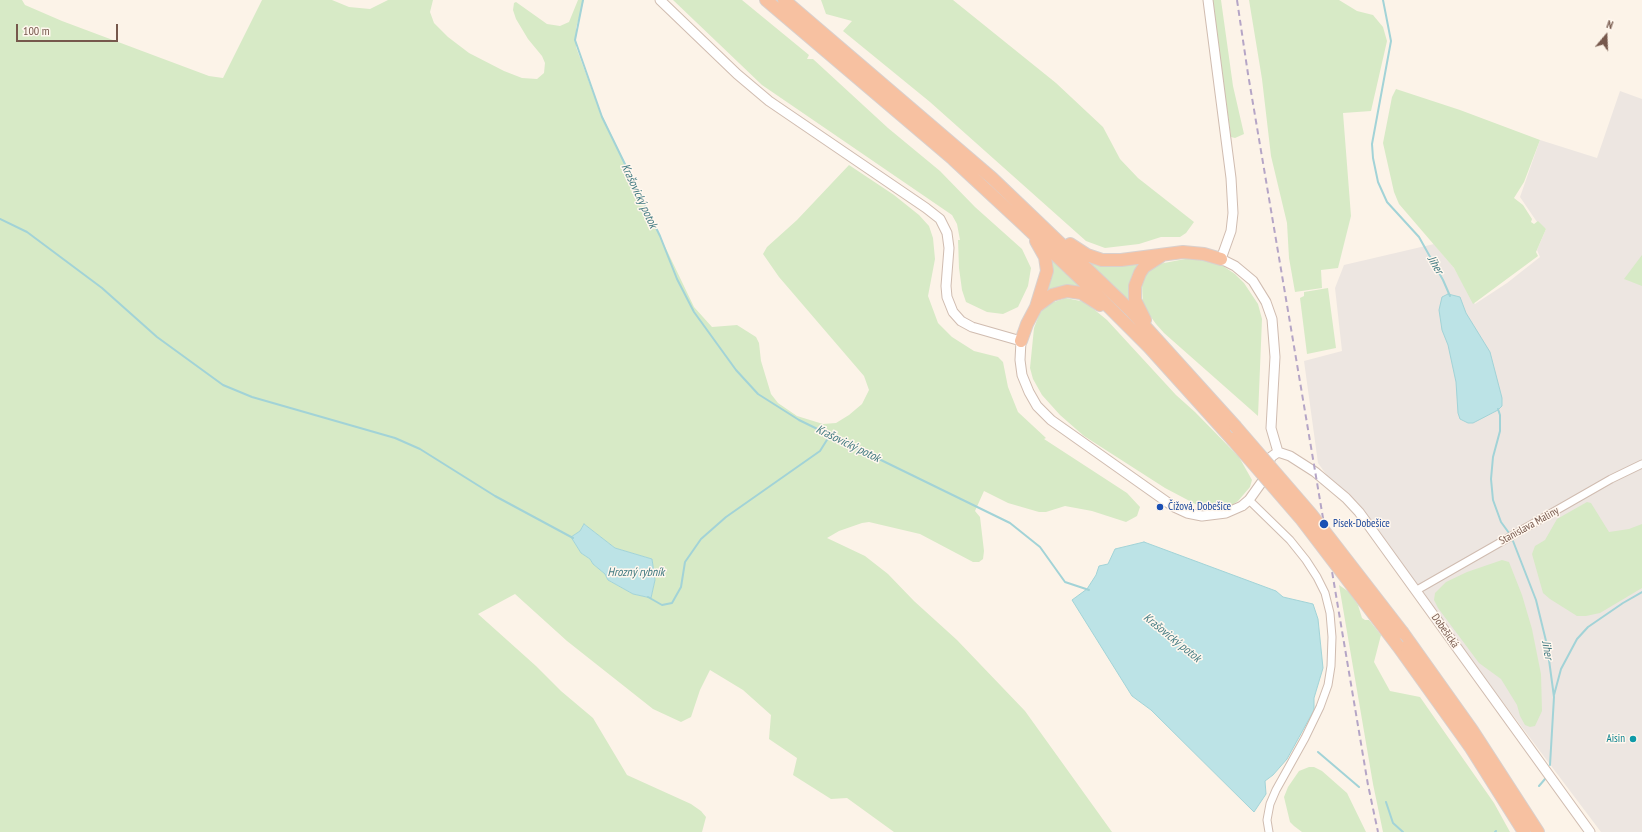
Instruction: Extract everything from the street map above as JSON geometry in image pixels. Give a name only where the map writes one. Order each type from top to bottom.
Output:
[{"type":"highway","points":[[766,0],[953,159],[1022,222],[1149,347],[1232,439],[1302,520],[1538,832]]},
{"type":"highway","points":[[784,0],[992,178],[1131,312],[1235,426],[1316,520],[1403,633],[1472,730],[1518,807],[1517,821],[1524,832]]},
{"type":"highway","points":[[1036,220],[1080,252],[1094,258],[1121,260],[1172,253],[1198,253],[1221,259]]},
{"type":"highway","points":[[1021,341],[1044,286],[1046,263],[1042,251],[1022,222]]},
{"type":"highway","points":[[1156,338],[1137,307],[1135,300],[1135,286],[1144,267],[1159,257],[1172,253]]},
{"type":"highway","points":[[1036,307],[1052,295],[1073,291],[1089,297],[1124,323]]},
{"type":"street","points":[[660,0],[737,74],[769,101],[940,219],[947,232],[949,248],[946,286],[947,297],[953,312],[961,321],[972,327],[1021,341],[1020,360],[1022,375],[1037,406],[1051,420],[1161,498],[1187,513],[1202,516],[1226,513],[1242,506],[1249,500],[1264,479],[1271,457],[1278,452],[1271,428],[1275,336],[1270,310],[1252,281],[1241,271],[1221,259],[1231,231],[1233,213],[1230,171],[1208,0]]},
{"type":"street","name":"Dobešická","points":[[1278,452],[1299,461],[1346,498],[1359,512],[1417,590],[1590,832]]},
{"type":"street","name":"Stanislava Maliny","points":[[1417,590],[1642,464]]},
{"type":"street","points":[[1249,500],[1290,540],[1317,577],[1325,593],[1330,613],[1332,637],[1331,666],[1328,685],[1320,708],[1270,804],[1267,820],[1269,832]]},
{"type":"shaded area","points":[[1620,91],[1642,99],[1642,832],[1601,832],[1469,657],[1328,477],[1318,463],[1304,361],[1342,351],[1335,288],[1344,265],[1434,244],[1454,268],[1475,304],[1507,283],[1540,257],[1537,250],[1546,229],[1537,222],[1520,197],[1540,140],[1597,158]]},
{"type":"green space","points":[[0,0],[22,0],[25,5],[62,21],[209,76],[223,78],[262,0],[332,0],[349,7],[370,9],[388,0],[433,0],[430,12],[434,23],[448,37],[469,53],[504,71],[522,78],[537,79],[544,73],[545,63],[542,56],[528,39],[516,19],[513,10],[514,3],[516,2],[547,24],[560,26],[569,22],[578,0],[584,0],[576,28],[576,47],[599,109],[694,307],[712,327],[737,325],[756,337],[759,343],[761,361],[771,394],[778,403],[797,416],[823,424],[836,423],[849,415],[862,404],[869,390],[864,376],[779,277],[763,254],[767,247],[797,220],[849,165],[894,195],[919,215],[929,226],[933,238],[935,259],[928,296],[938,323],[952,337],[974,351],[998,357],[1003,362],[1008,387],[1018,412],[1046,438],[1044,439],[1127,493],[1140,507],[1137,516],[1126,522],[1092,511],[1065,506],[1046,512],[1039,512],[1008,503],[984,491],[975,511],[980,517],[984,551],[983,559],[979,562],[973,562],[920,534],[869,522],[839,531],[827,538],[865,556],[888,574],[914,601],[957,640],[1025,711],[1112,832],[894,832],[847,798],[831,799],[793,775],[797,758],[769,739],[771,715],[743,690],[710,670],[700,690],[691,717],[681,722],[653,709],[567,641],[515,594],[478,614],[536,666],[561,691],[593,718],[627,775],[691,804],[701,811],[706,817],[702,832],[0,832]],"holes":[[[584,524],[615,548],[652,559],[655,580],[651,598],[633,594],[608,580],[605,574],[593,564],[590,559],[581,553],[571,537],[580,531]]]},
{"type":"green space","points":[[673,0],[742,0],[809,55],[807,59],[813,59],[888,128],[940,171],[975,207],[1022,249],[1031,268],[1028,286],[1018,307],[1003,314],[987,312],[966,302],[962,290],[959,268],[958,240],[960,240],[957,224],[952,215],[762,85]]},
{"type":"green space","points":[[821,0],[953,0],[1056,83],[1103,127],[1120,159],[1138,178],[1194,222],[1186,233],[1180,237],[1161,237],[1139,244],[1105,248],[1086,241],[930,102],[843,31],[852,21],[826,14]]},
{"type":"green space","points":[[1212,0],[1221,0],[1233,86],[1244,134],[1235,138],[1231,137]]},
{"type":"green space","points":[[1249,0],[1339,0],[1357,11],[1373,15],[1383,27],[1387,41],[1371,111],[1343,113],[1351,216],[1338,268],[1321,270],[1322,288],[1295,292],[1289,258],[1287,223],[1271,156],[1262,79]]},
{"type":"green space","points":[[1396,89],[1460,110],[1540,140],[1524,182],[1514,198],[1523,205],[1532,219],[1531,222],[1534,224],[1538,221],[1546,229],[1536,252],[1538,256],[1473,304],[1454,268],[1399,204],[1394,192],[1383,143],[1392,97]]},
{"type":"green space","points":[[1047,253],[1086,291],[1042,297]]},
{"type":"green space","points":[[1642,255],[1642,286],[1624,279]]},
{"type":"green space","points":[[1148,259],[1133,306],[1086,260]]},
{"type":"green space","points":[[1185,259],[1203,259],[1220,264],[1235,274],[1244,283],[1258,304],[1262,319],[1258,416],[1164,333],[1143,306],[1142,285],[1144,277],[1150,270],[1159,264]]},
{"type":"green space","points":[[1328,288],[1336,348],[1307,354],[1300,298],[1304,296],[1304,292]]},
{"type":"green space","points":[[1066,298],[1085,302],[1107,320],[1176,395],[1195,412],[1239,457],[1252,480],[1250,487],[1238,501],[1229,507],[1216,510],[1201,507],[1165,488],[1084,436],[1060,415],[1042,395],[1033,379],[1030,368],[1034,328],[1045,305]]},
{"type":"green space","points":[[1587,502],[1591,503],[1609,532],[1629,529],[1642,524],[1642,588],[1600,613],[1577,616],[1543,593],[1532,554],[1535,546],[1545,540],[1557,519]]},
{"type":"green space","points":[[1502,560],[1509,562],[1522,595],[1532,629],[1541,674],[1542,711],[1535,726],[1530,727],[1525,725],[1520,716],[1517,705],[1501,679],[1479,663],[1438,608],[1434,600],[1435,593],[1446,582],[1467,572]]},
{"type":"green space","points":[[1339,585],[1349,592],[1358,605],[1362,618],[1369,620],[1381,635],[1374,662],[1390,691],[1420,697],[1494,803],[1510,832],[1383,832],[1373,784]]},
{"type":"green space","points":[[1309,767],[1314,767],[1322,771],[1347,793],[1366,832],[1302,832],[1290,822],[1284,797],[1288,787],[1299,771]]},
{"type":"water","points":[[1448,294],[1460,297],[1466,313],[1490,352],[1502,398],[1502,406],[1498,410],[1473,423],[1468,423],[1460,419],[1458,413],[1456,382],[1448,345],[1442,330],[1439,310],[1442,297]]},
{"type":"water","name":"Hrozný rybník","points":[[584,524],[615,548],[652,559],[655,580],[651,598],[633,594],[608,580],[605,574],[593,564],[590,559],[581,553],[571,537],[580,531]]},
{"type":"water","points":[[1144,542],[1276,591],[1283,597],[1313,604],[1318,619],[1323,668],[1314,698],[1314,710],[1287,759],[1273,775],[1265,781],[1266,794],[1254,812],[1151,710],[1132,696],[1072,600],[1087,589],[1096,575],[1099,566],[1108,564],[1115,549]]},
{"type":"waterway","name":"Krašovický potok","points":[[583,0],[575,40],[602,117],[660,236],[677,279],[694,312],[736,370],[758,394],[799,420],[1010,523],[1040,547],[1065,582],[1089,590]]},
{"type":"waterway","name":"Jiher","points":[[1383,0],[1391,41],[1372,144],[1378,182],[1387,202],[1419,237],[1443,280],[1450,296]]},
{"type":"waterway","points":[[0,219],[27,232],[102,288],[157,337],[223,385],[252,397],[395,438],[420,449],[495,496],[573,538]]},
{"type":"waterway","name":"Jiher","points":[[1498,409],[1500,415],[1500,431],[1493,457],[1491,479],[1493,500],[1501,522],[1509,533]]},
{"type":"waterway","points":[[648,597],[662,605],[672,603],[681,587],[685,562],[701,539],[726,517],[820,451],[830,435]]},
{"type":"waterway","name":"Jiher","points":[[1513,541],[1536,600],[1547,645],[1554,697],[1550,765]]},
{"type":"waterway","points":[[1554,695],[1561,669],[1577,639],[1588,627],[1642,592]]},
{"type":"waterway","name":"Krašovický potok","points":[[1318,752],[1359,787]]},
{"type":"waterway","name":"Jiher","points":[[1539,786],[1545,779]]},
{"type":"waterway","name":"Krašovický potok","points":[[1386,802],[1393,823],[1403,832]]},
{"type":"railway","points":[[1237,0],[1248,74],[1368,785],[1378,832]]},
{"type":"place","name":"Čížová, Dobešice","points":[[1160,507]]},
{"type":"place","name":"Písek-Dobešice","points":[[1324,524]]},
{"type":"place","name":"Aisin","points":[[1633,739]]}]
